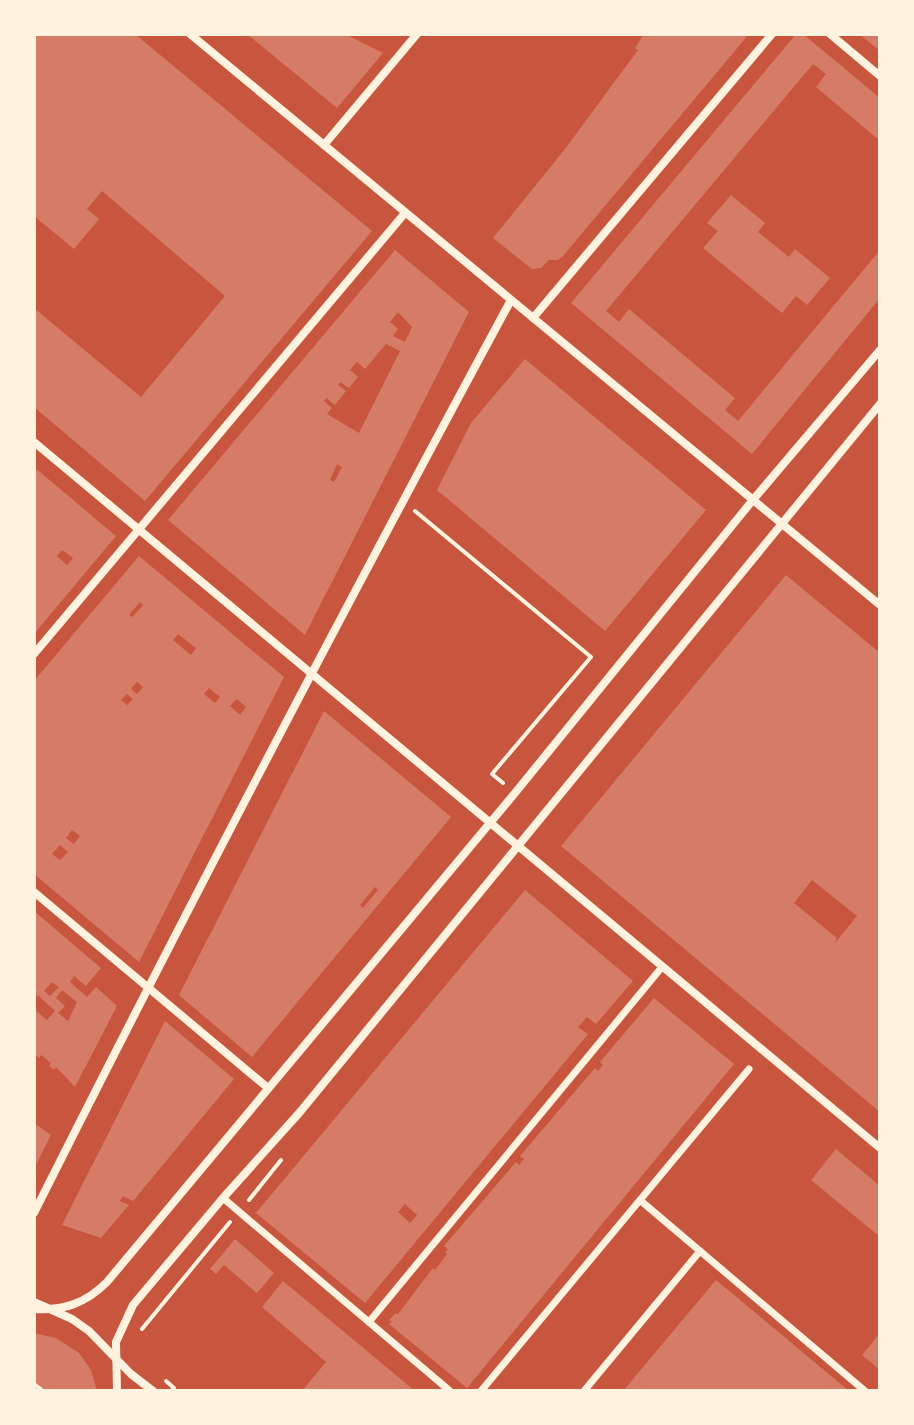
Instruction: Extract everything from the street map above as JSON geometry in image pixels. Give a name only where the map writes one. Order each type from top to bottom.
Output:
[{"type":"street","points":[[190,34],[880,605]]},
{"type":"street","points":[[324,145],[417,34]]},
{"type":"street","points":[[533,318],[772,34]]},
{"type":"street","points":[[830,34],[880,76]]},
{"type":"street","points":[[34,654],[405,213]]},
{"type":"street","points":[[34,1213],[148,986],[511,300]]},
{"type":"street","points":[[34,1309],[52,1310],[91,1297],[107,1282],[880,350]]},
{"type":"street","points":[[117,1391],[115,1359],[118,1334],[133,1305],[300,1112],[880,404]]},
{"type":"street","points":[[34,442],[880,1148]]},
{"type":"street","points":[[34,892],[268,1088]]},
{"type":"street","points":[[369,1322],[662,967]]},
{"type":"street","points":[[481,1391],[749,1069]]},
{"type":"street","points":[[223,1198],[450,1391]]},
{"type":"street","points":[[641,1201],[865,1391]]},
{"type":"street","points":[[584,1391],[700,1251]]},
{"type":"street","points":[[34,1302],[72,1319],[89,1331],[115,1359],[153,1391]]},
{"type":"path","points":[[409,523],[416,509],[591,657],[492,774],[507,787]]},
{"type":"path","points":[[34,1384],[43,1391]]},
{"type":"building","points":[[34,34],[135,34],[372,231],[145,501],[34,407],[34,308],[141,397],[225,296],[102,191],[87,209],[99,219],[74,249],[34,216]]},
{"type":"building","points":[[247,34],[350,34],[383,53],[337,108]]},
{"type":"building","points":[[644,34],[749,34],[563,256],[558,260],[549,260],[541,268],[532,269],[493,238],[565,149],[638,50],[635,48]]},
{"type":"building","points":[[796,34],[803,34],[880,98],[880,141],[816,87],[826,74],[813,64],[606,311],[619,322],[629,309],[735,398],[725,410],[738,421],[880,250],[880,298],[752,454],[571,303]]},
{"type":"building","points":[[859,34],[880,34],[880,51]]},
{"type":"building","points":[[731,195],[765,223],[758,232],[789,257],[795,249],[830,278],[807,305],[796,296],[782,313],[703,248],[718,231],[707,223]]},
{"type":"building","points":[[395,250],[469,312],[305,635],[168,520]],"holes":[[[398,312],[412,327],[405,342],[393,336],[398,329],[390,322]],[[386,344],[400,351],[359,433],[327,414],[332,408],[324,401],[326,398],[335,405],[346,391],[338,385],[340,382],[349,388],[358,377],[350,370],[357,362],[365,369]],[[337,464],[342,467],[334,482],[330,480]]]},
{"type":"building","points":[[525,359],[706,510],[605,631],[437,490],[471,423]]},
{"type":"building","points":[[34,467],[116,536],[34,634]],"holes":[[[62,550],[73,558],[67,565],[57,556]]]},
{"type":"building","points":[[139,556],[284,677],[139,962],[34,874],[34,681]],"holes":[[[140,602],[143,605],[132,617],[129,615]],[[178,634],[196,648],[191,655],[173,640]],[[137,682],[143,687],[137,694],[131,689]],[[209,688],[220,697],[215,703],[204,694]],[[127,694],[133,699],[127,705],[121,700]],[[237,699],[246,707],[240,715],[230,706]],[[72,830],[80,836],[74,844],[66,838]],[[60,845],[68,852],[60,860],[52,854]]]},
{"type":"building","points":[[786,575],[880,653],[880,1112],[561,846]],"holes":[[[812,880],[857,916],[835,943],[837,938],[794,903]]]},
{"type":"building","points":[[324,711],[451,817],[252,1057],[179,995]],"holes":[[[375,887],[378,890],[363,908],[360,905]]]},
{"type":"building","points":[[525,890],[633,981],[596,1024],[587,1017],[578,1027],[588,1034],[365,1303],[256,1213]],"holes":[[[405,1204],[417,1215],[410,1223],[398,1212]]]},
{"type":"building","points":[[34,911],[101,968],[86,986],[74,976],[70,982],[87,997],[96,987],[117,1006],[75,1087],[56,1067],[54,1070],[41,1055],[39,1058],[34,1054],[34,1009],[47,1020],[55,1011],[38,995],[34,999]],"holes":[[[52,982],[59,987],[50,996],[44,991]],[[62,990],[77,1002],[68,1021],[58,1013],[65,1006],[56,998]]]},
{"type":"building","points":[[654,998],[734,1064],[467,1388],[389,1324],[392,1322],[389,1320],[398,1314],[447,1254],[448,1249],[444,1246],[516,1162],[519,1165],[524,1159],[520,1156],[595,1068],[598,1071],[603,1065],[600,1062]]},
{"type":"building","points":[[165,1021],[234,1079],[133,1201],[123,1196],[120,1201],[129,1205],[101,1238],[62,1225]]},
{"type":"building","points":[[34,1123],[51,1135],[34,1169]]},
{"type":"building","points":[[836,1149],[880,1186],[880,1237],[811,1180]]},
{"type":"building","points":[[235,1239],[274,1273],[257,1293],[224,1265],[216,1274],[210,1269]]},
{"type":"building","points":[[716,1280],[764,1320],[849,1391],[623,1391]]},
{"type":"building","points":[[283,1281],[415,1391],[302,1391],[326,1362],[262,1307]]},
{"type":"building","points":[[34,1333],[56,1338],[79,1353],[91,1370],[97,1391],[34,1391]]},
{"type":"building","points":[[880,1333],[880,1370],[862,1355]]}]
